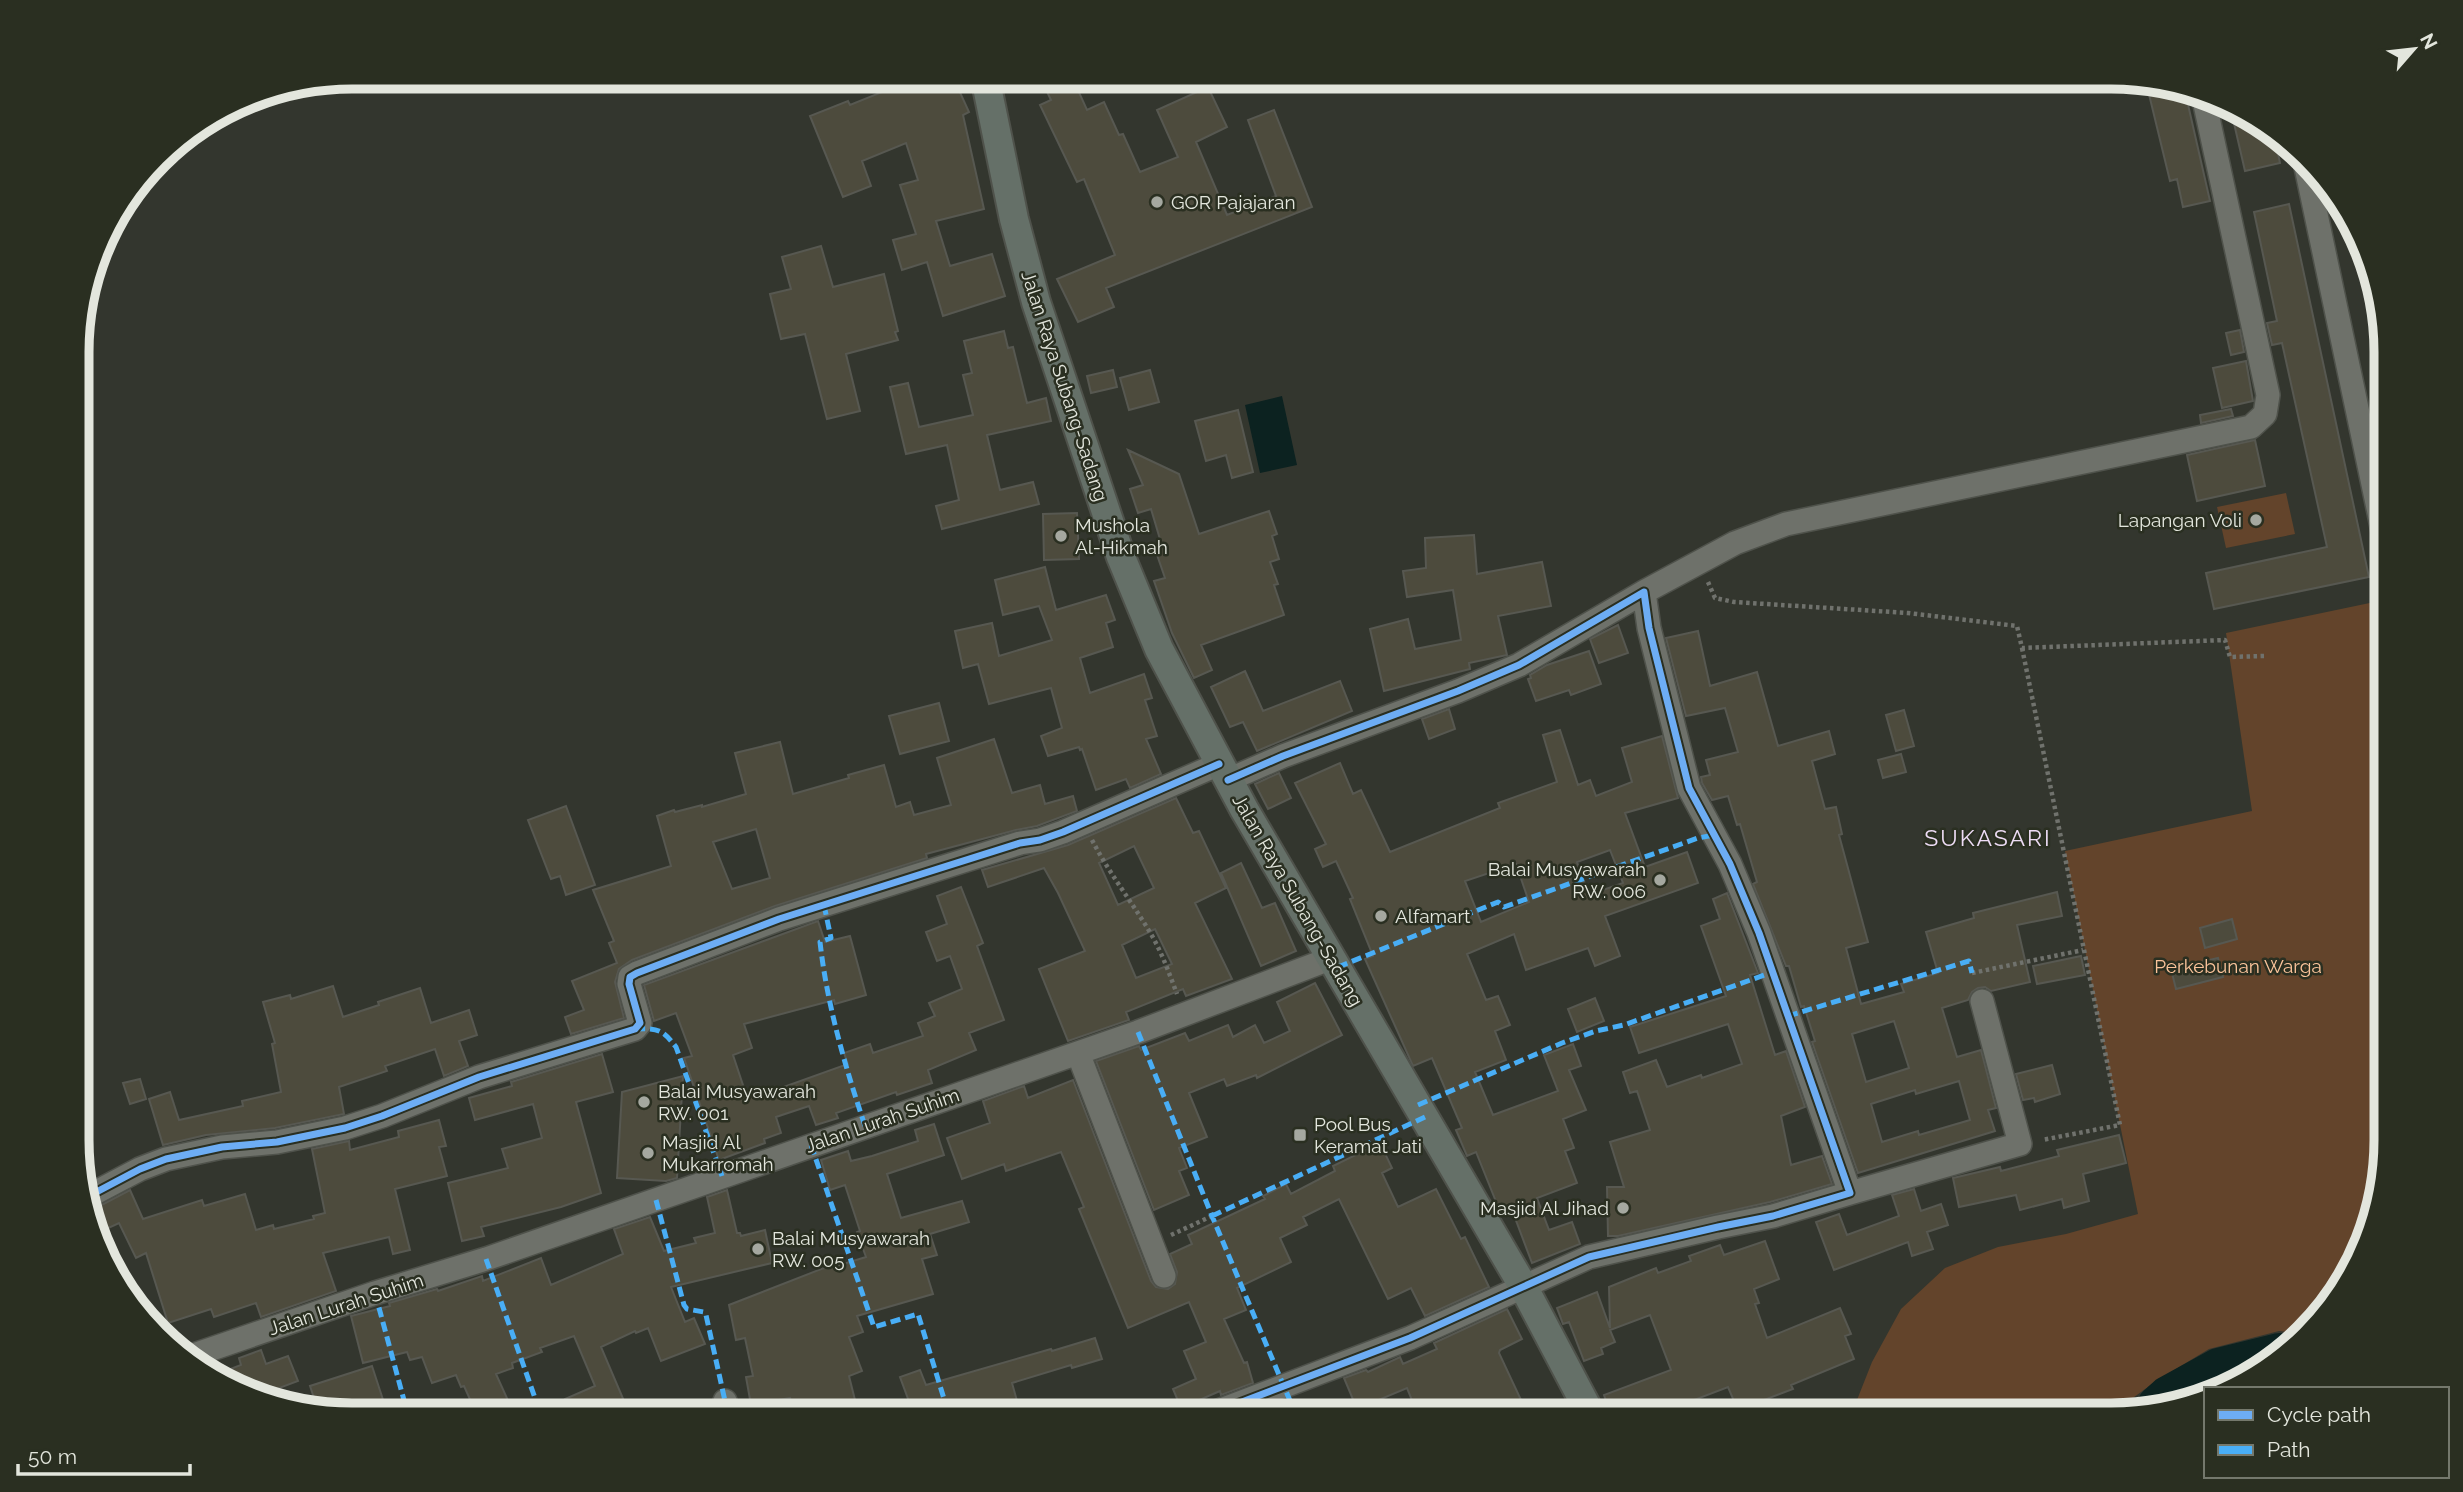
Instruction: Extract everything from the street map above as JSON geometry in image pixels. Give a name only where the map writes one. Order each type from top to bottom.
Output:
[{"type":"main road","name":"Jalan Raya Subang-Sadang","points":[[987,89],[1014,219],[1036,302],[1121,557],[1159,649],[1223,772],[1523,1286],[1585,1403]]},
{"type":"street","points":[[94,1193],[140,1169],[166,1159],[222,1147],[277,1142],[345,1128],[479,1077],[635,1030],[640,1023],[629,984],[630,977],[637,973],[779,919],[1020,843],[1040,840],[1223,772],[1295,752],[1458,691],[1519,665],[1735,543],[1786,524],[2005,476],[2251,427],[2265,414],[2268,395],[2206,107]]},
{"type":"street","points":[[2308,178],[2374,489]]},
{"type":"street","points":[[1644,592],[1649,628],[1689,788],[1730,864],[1759,933],[1850,1194]]},
{"type":"street","name":"Jalan Lurah Suhim","points":[[199,1353],[375,1293],[486,1259],[1077,1053],[1332,958]]},
{"type":"street","points":[[1239,1403],[1410,1338],[1589,1257],[1773,1216],[2020,1143],[1982,1001]]},
{"type":"street","points":[[1077,1053],[1164,1276]]},
{"type":"path","points":[[1699,562],[1715,598],[1754,604],[1908,613],[2017,626],[2120,1125],[2020,1143]]},
{"type":"path","points":[[2022,648],[2225,640],[2230,657],[2264,656]]},
{"type":"path","points":[[1084,823],[1106,867],[1152,936],[1185,1014]]},
{"type":"path","points":[[1972,973],[2083,950]]},
{"type":"path","points":[[1152,1244],[1212,1216]]},
{"type":"green space","name":"Lapangan Voli","points":[[2286,493],[2295,534],[2226,548],[2217,507]]},
{"type":"green space","name":"Perkebunan Warga","points":[[2374,602],[2374,1140],[2369,1191],[2347,1256],[2319,1300],[2290,1332],[2279,1331],[2209,1349],[2127,1402],[1856,1403],[1872,1362],[1901,1309],[1945,1268],[1998,1247],[2066,1234],[2138,1214],[2065,851],[2252,811],[2226,633]]},
{"type":"water","points":[[1282,396],[1297,465],[1260,473],[1245,405]]},
{"type":"building","points":[[890,89],[958,89],[969,112],[963,115],[984,209],[936,221],[950,266],[992,254],[1005,296],[943,316],[927,262],[902,270],[893,240],[916,234],[900,185],[918,180],[906,143],[862,161],[871,186],[843,197],[810,116],[848,101],[850,105]]},
{"type":"building","points":[[1046,89],[1077,89],[1087,110],[1104,102],[1119,135],[1123,134],[1140,172],[1178,157],[1157,110],[1209,89],[1227,127],[1196,142],[1227,215],[1276,196],[1248,120],[1274,110],[1312,207],[1106,288],[1114,307],[1078,322],[1057,279],[1115,255],[1084,179],[1077,182],[1040,105],[1051,100]]},
{"type":"building","points":[[2148,92],[2187,101],[2210,201],[2183,207],[2177,179],[2170,181]]},
{"type":"building","points":[[2233,119],[2277,149],[2280,163],[2245,171]]},
{"type":"building","points":[[2289,204],[2369,577],[2214,609],[2206,573],[2327,547],[2282,343],[2272,345],[2267,323],[2277,321],[2254,212]]},
{"type":"building","points":[[821,246],[833,287],[884,274],[898,331],[895,332],[898,340],[846,354],[860,411],[827,419],[805,334],[781,339],[770,294],[791,289],[782,257]]},
{"type":"building","points":[[2240,330],[2244,352],[2231,355],[2226,333]]},
{"type":"building","points":[[1004,331],[1008,348],[1013,347],[1027,403],[1046,398],[1051,421],[987,435],[1000,490],[1033,482],[1039,504],[942,529],[936,506],[959,500],[947,445],[906,454],[890,387],[908,383],[919,427],[973,415],[963,375],[972,373],[964,341]]},
{"type":"building","points":[[2246,361],[2253,401],[2222,408],[2213,368]]},
{"type":"building","points":[[1113,370],[1117,387],[1091,393],[1087,376]]},
{"type":"building","points":[[1150,370],[1159,402],[1129,410],[1120,378]]},
{"type":"building","points":[[2231,409],[2233,416],[2201,423],[2200,415]]},
{"type":"building","points":[[1238,410],[1253,472],[1232,478],[1226,455],[1206,461],[1195,421]]},
{"type":"building","points":[[2255,440],[2265,486],[2197,501],[2187,455]]},
{"type":"building","points":[[1128,450],[1179,474],[1199,534],[1269,511],[1277,534],[1272,536],[1279,559],[1270,562],[1278,584],[1274,585],[1284,615],[1201,645],[1212,670],[1194,678],[1172,633],[1154,581],[1165,578],[1155,549],[1162,546],[1151,509],[1138,513],[1130,489],[1143,485]]},
{"type":"building","name":"Mushola Al-Hikmah","points":[[1077,513],[1079,559],[1044,560],[1043,514]]},
{"type":"building","points":[[1474,535],[1477,574],[1542,562],[1551,606],[1498,616],[1507,655],[1469,663],[1470,669],[1384,691],[1370,629],[1408,619],[1415,649],[1461,640],[1453,590],[1407,597],[1403,571],[1426,568],[1425,538]]},
{"type":"building","points":[[1045,567],[1056,610],[1106,595],[1115,620],[1106,623],[1113,647],[1080,658],[1090,693],[1144,674],[1152,698],[1145,700],[1157,736],[1146,739],[1161,774],[1130,788],[1126,779],[1096,790],[1082,749],[1079,747],[1048,756],[1041,736],[1062,728],[1051,688],[989,704],[978,664],[963,668],[955,631],[992,623],[999,656],[1052,640],[1039,606],[1003,615],[995,580]]},
{"type":"building","points":[[1618,625],[1628,653],[1599,663],[1590,639]]},
{"type":"building","points":[[1698,631],[1710,686],[1757,672],[1778,746],[1829,731],[1835,754],[1812,761],[1825,809],[1836,807],[1842,834],[1839,835],[1868,942],[1846,948],[1861,1004],[1904,992],[1901,984],[1938,973],[1926,932],[1974,918],[1973,913],[2057,892],[2062,916],[2017,925],[2030,982],[1991,991],[1985,987],[1978,988],[1968,1000],[1942,1008],[1957,1057],[1981,1050],[1996,1108],[1988,1110],[1995,1131],[1858,1173],[1812,1042],[1815,1041],[1804,1006],[1801,1007],[1789,966],[1786,966],[1753,884],[1757,882],[1740,824],[1737,825],[1728,796],[1712,800],[1702,783],[1701,777],[1710,775],[1706,760],[1738,752],[1725,708],[1686,716],[1666,638]],"holes":[[[1894,1021],[1909,1068],[1866,1082],[1852,1034]],[[1959,1081],[1970,1120],[1919,1135],[1918,1131],[1882,1142],[1871,1104],[1915,1090],[1916,1094]]]},
{"type":"building","points":[[1589,651],[1601,684],[1571,695],[1569,690],[1536,701],[1528,679],[1531,678],[1530,675],[1547,665]]},
{"type":"building","points":[[1245,671],[1263,711],[1340,681],[1352,711],[1257,751],[1243,722],[1230,727],[1211,687]]},
{"type":"building","points":[[939,703],[949,741],[900,754],[889,716]]},
{"type":"building","points":[[1449,709],[1455,729],[1429,739],[1422,719]]},
{"type":"building","points":[[1904,710],[1914,746],[1896,751],[1886,715]]},
{"type":"building","points":[[1560,730],[1578,785],[1590,780],[1596,796],[1632,782],[1622,748],[1662,736],[1678,798],[1625,813],[1645,867],[1687,852],[1698,883],[1605,916],[1620,956],[1595,966],[1588,948],[1526,970],[1514,934],[1467,954],[1486,1000],[1498,996],[1510,1025],[1495,1031],[1506,1060],[1475,1072],[1493,1115],[1558,1091],[1544,1055],[1573,1044],[1581,1066],[1569,1070],[1586,1110],[1563,1119],[1574,1148],[1565,1151],[1577,1183],[1537,1198],[1549,1230],[1572,1222],[1580,1244],[1532,1263],[1512,1210],[1501,1214],[1476,1152],[1467,1156],[1456,1130],[1462,1128],[1432,1058],[1413,1066],[1365,959],[1373,956],[1350,899],[1353,898],[1336,861],[1323,867],[1315,849],[1326,844],[1295,783],[1340,763],[1353,794],[1361,790],[1390,852],[1500,808],[1498,803],[1557,782],[1543,735]],"holes":[[[1610,850],[1623,883],[1589,895],[1577,862]],[[1516,864],[1529,902],[1481,922],[1465,881]]]},
{"type":"building","points":[[994,739],[1012,793],[1040,785],[1045,804],[1073,796],[1077,811],[1037,826],[926,854],[927,858],[775,906],[632,960],[619,969],[615,982],[624,1018],[571,1034],[565,1017],[584,1010],[572,981],[617,963],[609,943],[614,941],[593,890],[671,866],[657,816],[746,794],[735,753],[780,742],[793,794],[884,765],[896,807],[910,802],[914,815],[951,805],[937,758]],"holes":[[[756,829],[770,878],[732,889],[713,842]]]},
{"type":"building","points":[[1901,754],[1906,772],[1883,778],[1878,760]]},
{"type":"building","points":[[1279,773],[1291,798],[1268,809],[1255,784]]},
{"type":"building","points":[[1176,798],[1193,833],[1199,831],[1226,888],[1195,903],[1232,979],[1186,996],[1183,989],[1126,1012],[1129,1020],[1068,1041],[1039,969],[1085,951],[1058,893],[1044,868],[988,887],[982,870],[1068,845]],"holes":[[[1134,846],[1154,888],[1118,905],[1099,863]],[[1155,929],[1172,964],[1136,978],[1122,945]]]},
{"type":"building","points":[[566,806],[595,885],[566,895],[560,876],[551,879],[528,820]]},
{"type":"building","points":[[1241,863],[1262,908],[1275,903],[1296,951],[1261,966],[1221,873]]},
{"type":"building","points":[[961,887],[983,943],[977,946],[1004,1020],[969,1033],[976,1050],[928,1070],[932,1083],[897,1095],[896,1092],[836,1113],[838,1118],[816,1125],[809,1106],[776,1117],[781,1133],[764,1139],[765,1143],[719,1160],[684,1058],[692,1056],[676,1013],[654,1021],[644,985],[818,921],[825,942],[850,936],[866,995],[835,1004],[834,1000],[744,1024],[752,1048],[733,1055],[747,1097],[766,1091],[767,1093],[848,1064],[844,1053],[870,1044],[873,1053],[923,1036],[918,1023],[935,1016],[929,1003],[962,989],[950,956],[937,961],[926,932],[947,924],[937,896]]},
{"type":"building","points":[[1727,893],[1758,973],[1750,975],[1775,1055],[1786,1051],[1805,1107],[1781,1116],[1791,1165],[1822,1156],[1832,1184],[1770,1202],[1608,1236],[1607,1187],[1624,1187],[1610,1142],[1650,1130],[1637,1091],[1630,1093],[1623,1072],[1656,1060],[1667,1087],[1742,1064],[1728,1024],[1639,1053],[1630,1027],[1726,996],[1701,926],[1720,919],[1713,899]]},
{"type":"building","points":[[2232,919],[2237,939],[2205,948],[2200,928]]},
{"type":"building","points":[[2081,956],[2085,975],[2037,984],[2033,966]]},
{"type":"building","points":[[2218,958],[2223,977],[2176,989],[2171,969]]},
{"type":"building","points":[[1315,983],[1342,1035],[1257,1078],[1256,1075],[1227,1086],[1224,1079],[1189,1093],[1207,1137],[1179,1148],[1187,1168],[1179,1171],[1189,1195],[1154,1210],[1096,1061],[1139,1046],[1141,1050],[1185,1033],[1189,1041],[1228,1025],[1233,1037],[1255,1025],[1264,1043],[1290,1031],[1277,1002]]},
{"type":"building","points":[[333,986],[343,1017],[420,988],[431,1023],[469,1010],[477,1035],[459,1041],[468,1066],[444,1076],[435,1049],[385,1066],[387,1071],[339,1087],[344,1114],[275,1128],[206,1135],[163,1145],[149,1099],[170,1092],[179,1120],[243,1106],[242,1101],[281,1092],[272,1044],[275,1043],[263,1002],[290,995],[291,999]]},
{"type":"building","points":[[1595,998],[1604,1021],[1577,1032],[1568,1009]]},
{"type":"building","points":[[602,1054],[613,1092],[576,1102],[601,1193],[561,1207],[481,1227],[484,1236],[462,1241],[448,1183],[508,1168],[502,1149],[542,1138],[533,1104],[475,1120],[469,1098],[512,1086],[511,1082]]},
{"type":"building","points":[[2052,1065],[2060,1094],[2035,1102],[2034,1098],[2023,1100],[2016,1074]]},
{"type":"building","points":[[683,1076],[677,1178],[666,1181],[617,1178],[622,1092]]},
{"type":"building","points":[[140,1079],[146,1099],[130,1104],[123,1083]]},
{"type":"building","points":[[1073,1080],[1151,1281],[1156,1287],[1168,1289],[1175,1284],[1177,1272],[1170,1254],[1192,1244],[1188,1235],[1265,1199],[1263,1196],[1286,1184],[1291,1194],[1335,1171],[1333,1166],[1380,1143],[1392,1168],[1382,1173],[1398,1207],[1436,1189],[1461,1239],[1465,1237],[1489,1287],[1425,1316],[1411,1288],[1388,1299],[1339,1199],[1303,1217],[1307,1225],[1280,1238],[1291,1262],[1237,1288],[1246,1310],[1224,1319],[1244,1363],[1247,1362],[1253,1383],[1221,1395],[1220,1391],[1192,1403],[1179,1403],[1173,1389],[1196,1379],[1184,1351],[1206,1342],[1189,1302],[1128,1328],[1079,1209],[1084,1207],[1061,1152],[1006,1171],[1004,1164],[962,1179],[947,1138],[990,1123],[983,1101],[1024,1086],[1028,1098]]},
{"type":"building","points":[[439,1120],[446,1146],[439,1147],[447,1176],[395,1189],[410,1250],[393,1254],[389,1237],[323,1253],[336,1291],[261,1317],[256,1303],[214,1317],[211,1309],[168,1323],[146,1253],[136,1258],[119,1223],[105,1230],[98,1208],[130,1190],[143,1219],[202,1200],[204,1206],[245,1194],[256,1230],[273,1225],[274,1229],[314,1219],[313,1216],[325,1213],[312,1149],[349,1141],[350,1150],[399,1137],[398,1131]]},
{"type":"building","points":[[934,1124],[944,1155],[887,1174],[901,1218],[962,1201],[969,1222],[930,1234],[937,1255],[922,1259],[933,1294],[857,1316],[863,1332],[849,1337],[862,1371],[849,1376],[856,1403],[791,1403],[790,1398],[751,1403],[746,1377],[753,1376],[745,1338],[736,1340],[729,1305],[829,1266],[830,1268],[866,1257],[845,1185],[830,1190],[821,1160],[848,1151],[851,1161],[872,1156],[918,1141],[915,1130]]},
{"type":"building","points":[[2119,1135],[2126,1163],[2083,1174],[2089,1201],[2064,1208],[2062,1199],[2020,1210],[2016,1195],[1959,1207],[1953,1178],[2000,1167],[2001,1171],[2059,1156],[2057,1150]]},
{"type":"building","points":[[1914,1189],[1921,1211],[1941,1204],[1948,1225],[1927,1232],[1933,1249],[1912,1256],[1908,1242],[1834,1270],[1816,1222],[1839,1214],[1847,1235],[1899,1216],[1892,1195]]},
{"type":"building","points":[[727,1190],[737,1233],[741,1236],[765,1230],[772,1263],[671,1287],[685,1322],[694,1318],[705,1344],[661,1361],[648,1328],[601,1347],[625,1403],[567,1403],[565,1399],[595,1386],[574,1336],[540,1348],[542,1352],[512,1363],[513,1368],[496,1374],[509,1403],[472,1403],[456,1375],[432,1383],[422,1357],[410,1360],[407,1352],[363,1363],[351,1316],[482,1276],[483,1281],[541,1258],[551,1285],[623,1254],[614,1229],[650,1217],[664,1251],[696,1243],[694,1238],[715,1233],[707,1197]]},
{"type":"building","points":[[1765,1241],[1779,1279],[1754,1289],[1759,1303],[1755,1304],[1767,1338],[1840,1308],[1851,1334],[1845,1336],[1854,1359],[1791,1385],[1793,1389],[1756,1403],[1735,1403],[1728,1387],[1686,1403],[1607,1403],[1604,1395],[1671,1370],[1650,1315],[1610,1330],[1615,1342],[1601,1348],[1603,1354],[1584,1361],[1569,1322],[1563,1324],[1557,1308],[1597,1292],[1610,1328],[1609,1287],[1656,1268],[1658,1273],[1691,1261],[1689,1256],[1720,1245],[1724,1255]]},
{"type":"building","points":[[1507,1309],[1522,1339],[1499,1353],[1522,1403],[1413,1403],[1407,1388],[1371,1403],[1354,1403],[1344,1378],[1366,1370],[1368,1372],[1400,1357],[1403,1364],[1437,1349],[1434,1343]]},
{"type":"building","points":[[1095,1338],[1102,1359],[1072,1368],[1071,1365],[1012,1383],[1018,1403],[910,1403],[900,1377],[920,1370],[926,1385],[1051,1349],[1052,1351]]},
{"type":"building","points":[[261,1350],[266,1364],[288,1356],[298,1381],[273,1390],[251,1383],[226,1371],[241,1365],[239,1358]]},
{"type":"building","points":[[372,1366],[384,1403],[315,1400],[310,1386]]},
{"type":"waterway","points":[[2169,1396],[2219,1369],[2253,1361]]},
{"type":"marked path","points":[[1338,967],[1498,902],[1504,907],[1698,838],[1714,835]]},
{"type":"marked path","points":[[824,905],[831,938],[820,942],[827,989],[865,1126]]},
{"type":"marked path","points":[[1788,1016],[1969,961],[1972,973]]},
{"type":"marked path","points":[[1418,1105],[1562,1043],[1624,1025],[1773,972]]},
{"type":"marked path","points":[[635,1029],[659,1031],[676,1047],[722,1176]]},
{"type":"marked path","points":[[1138,1032],[1291,1403]]},
{"type":"marked path","points":[[1212,1216],[1425,1117]]},
{"type":"marked path","points":[[811,1145],[874,1327],[918,1314],[945,1403]]},
{"type":"marked path","points":[[656,1200],[684,1305],[687,1309],[704,1312],[706,1315],[725,1401],[720,1403]]},
{"type":"marked path","points":[[486,1259],[537,1403]]},
{"type":"marked path","points":[[375,1293],[405,1403]]},
{"type":"cycle path","points":[[1228,780],[1283,756],[1458,691],[1519,665],[1644,592],[1649,628],[1689,788],[1730,864],[1759,933],[1850,1193],[1773,1216],[1589,1257],[1410,1338],[1239,1403]]},
{"type":"cycle path","points":[[94,1193],[140,1169],[166,1159],[222,1147],[277,1142],[345,1128],[479,1077],[635,1029],[640,1023],[629,984],[630,977],[637,973],[779,919],[1063,832],[1219,764]]},
{"type":"place","name":"GOR Pajajaran","points":[[1157,202]]},
{"type":"place","name":"Lapangan Voli","points":[[2256,520]]},
{"type":"place","name":"Mushola Al-Hikmah","points":[[1061,536]]},
{"type":"place","name":"Balai Musyawarah RW. 006","points":[[1660,880]]},
{"type":"place","name":"Alfamart","points":[[1381,916]]},
{"type":"place","name":"Balai Musyawarah RW. 001","points":[[644,1102]]},
{"type":"place","name":"Pool Bus Keramat Jati","points":[[1300,1135]]},
{"type":"place","name":"Masjid Al Mukarromah","points":[[648,1153]]},
{"type":"place","name":"Masjid Al Jihad","points":[[1623,1208]]},
{"type":"place","name":"Balai Musyawarah RW. 005","points":[[758,1249]]},
{"type":"district","name":"SUKASARI","points":[[1988,837]]}]
